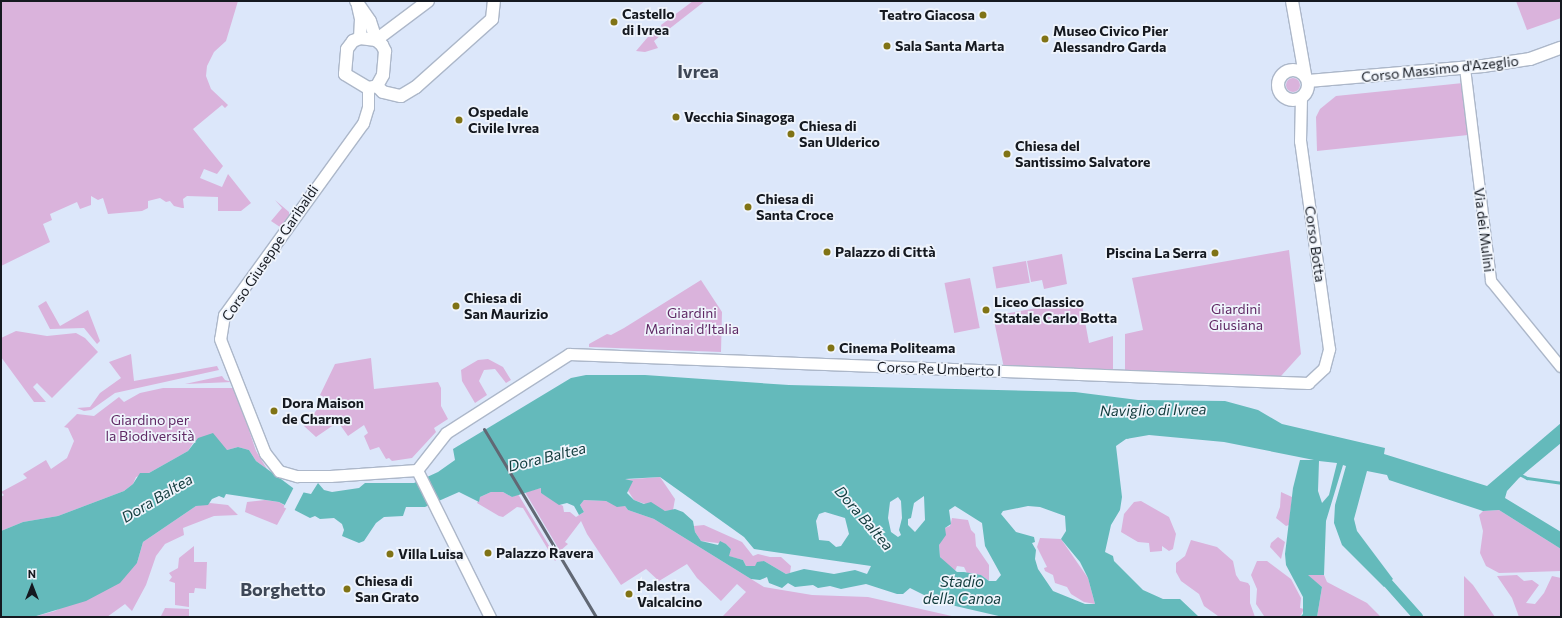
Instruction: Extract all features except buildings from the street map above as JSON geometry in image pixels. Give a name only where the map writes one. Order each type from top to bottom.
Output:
[{"type":"main road","points":[[428,1],[376,40],[360,38],[353,41],[347,49],[345,74],[384,92],[401,96],[422,82],[492,19],[494,1]]},
{"type":"main road","points":[[1292,1],[1305,86]]},
{"type":"main road","points":[[357,3],[370,21],[376,40],[382,45],[386,58],[383,75],[373,87]]},
{"type":"main road","points":[[357,3],[361,19],[360,38]]},
{"type":"main road","points":[[370,21],[384,28],[393,27]]},
{"type":"main road","points":[[1296,31],[1294,49],[1287,71],[1280,79],[1279,88],[1282,94],[1289,99],[1305,86]]},
{"type":"main road","name":"Corso Massimo d'Azeglio","points":[[1305,86],[1342,79],[1465,68],[1530,59],[1561,48]]},
{"type":"main road","points":[[1287,71],[1296,70],[1305,86]]},
{"type":"main road","name":"Corso Botta","points":[[1305,86],[1300,140],[1330,349],[1324,368],[1308,383]]},
{"type":"main road","name":"Corso Giuseppe Garibaldi","points":[[373,87],[363,123],[224,315],[220,339],[265,453],[279,470],[297,476],[419,473]]},
{"type":"main road","name":"Corso Re Umberto I","points":[[419,473],[446,432],[569,354],[1308,383]]},
{"type":"main road","points":[[419,473],[490,617]]},
{"type":"street","name":"Via dei Mulini","points":[[1465,68],[1491,282],[1561,367]]},
{"type":"green space","points":[[1,1],[238,1],[226,41],[214,52],[207,66],[206,76],[211,89],[228,105],[225,108],[222,105],[193,129],[223,166],[217,174],[204,169],[200,178],[222,187],[228,174],[251,203],[241,211],[218,211],[218,197],[187,196],[183,199],[184,208],[174,206],[170,201],[166,202],[160,198],[148,201],[148,208],[142,211],[108,214],[103,198],[98,200],[91,196],[91,205],[80,209],[77,202],[50,214],[52,220],[43,224],[50,242],[1,266]]},
{"type":"green space","points":[[693,1],[705,1],[664,33],[661,25]]},
{"type":"green space","points":[[1516,1],[1561,1],[1561,18],[1527,30]]},
{"type":"green space","points":[[653,31],[660,36],[654,41],[658,48],[645,52],[636,51]]},
{"type":"green space","points":[[1290,78],[1296,78],[1300,82],[1300,88],[1296,92],[1290,92],[1286,88],[1286,82]]},
{"type":"green space","points":[[1463,83],[1468,135],[1317,151],[1316,117],[1320,109],[1336,96]]},
{"type":"green space","points":[[275,200],[289,212],[289,217],[280,227],[271,221],[282,208]]},
{"type":"green space","name":"Giardini Giusiana","points":[[1289,250],[1301,354],[1281,376],[1125,372],[1125,334],[1143,330],[1132,278]]},
{"type":"green space","points":[[1062,254],[1067,284],[1044,289],[1042,280],[1031,282],[1027,261]]},
{"type":"green space","points":[[1026,261],[1030,283],[996,289],[993,267]]},
{"type":"green space","points":[[970,278],[980,328],[954,333],[944,283]]},
{"type":"green space","name":"Giardini Marinai d’Italia","points":[[701,280],[722,312],[721,352],[589,347],[589,344],[607,334],[611,335],[624,328]]},
{"type":"green space","points":[[1081,300],[1089,343],[1113,336],[1113,371],[1004,368],[993,316]]},
{"type":"green space","points":[[46,301],[60,326],[88,310],[100,341],[97,344],[84,328],[50,329],[38,306]]},
{"type":"green space","points":[[16,331],[47,336],[76,333],[85,338],[98,352],[52,398],[37,383],[33,387],[46,402],[34,402],[1,357],[1,338]]},
{"type":"green space","points":[[131,354],[134,381],[217,366],[219,370],[115,393],[91,410],[84,411],[77,408],[90,407],[100,393],[121,378],[109,362]]},
{"type":"green space","points":[[371,358],[374,389],[438,382],[441,388],[441,406],[448,419],[434,428],[436,432],[412,458],[392,461],[389,458],[386,459],[379,447],[370,450],[364,436],[368,433],[364,425],[348,436],[338,422],[316,437],[304,426],[326,398],[320,395],[335,364]]},
{"type":"green space","points":[[488,359],[503,367],[511,380],[506,383],[495,369],[484,370],[479,381],[487,395],[475,403],[462,381],[461,370],[478,360]]},
{"type":"green space","points":[[222,376],[225,380],[232,382],[185,384]]},
{"type":"green space","name":"Giardino per la Biodiversità","points":[[163,388],[235,388],[256,451],[267,469],[256,461],[249,450],[238,447],[227,450],[193,443],[188,451],[149,473],[136,477],[133,484],[124,491],[58,516],[23,522],[1,531],[1,497],[4,495],[1,492],[27,478],[23,474],[46,460],[51,469],[67,458],[74,441],[68,428],[64,427],[77,414],[94,416],[119,397],[124,402],[140,393]]},
{"type":"green space","points":[[660,477],[675,499],[673,510],[665,511],[634,500],[621,480]]},
{"type":"green space","points":[[541,488],[541,493],[563,506],[564,512],[570,512],[576,517],[584,512],[580,505],[584,500],[606,501],[617,506],[625,506],[628,510],[654,519],[764,587],[812,595],[868,597],[956,617],[722,617],[746,592],[737,584],[721,601],[697,578],[687,564],[659,581],[646,569],[621,585],[587,534],[581,521],[565,542],[568,544],[560,551],[525,492]]},
{"type":"green space","points":[[491,492],[503,492],[512,497],[518,494],[557,559],[555,561],[523,508],[517,507],[503,517],[477,503],[480,497]]},
{"type":"green space","points":[[1281,492],[1292,497],[1289,525],[1286,526],[1276,518],[1280,507]]},
{"type":"green space","points":[[265,500],[279,502],[287,507],[277,525],[245,512],[247,502]]},
{"type":"green space","points":[[1141,501],[1169,517],[1176,534],[1173,549],[1169,551],[1162,546],[1162,551],[1150,552],[1149,543],[1138,542],[1121,532],[1124,514],[1134,502]]},
{"type":"green space","points":[[210,503],[228,505],[238,515],[214,516],[183,528],[184,535],[165,544],[156,556],[146,585],[132,611],[125,604],[107,617],[33,617],[55,611],[137,563],[143,542],[196,506]]},
{"type":"green space","points":[[1499,510],[1561,549],[1561,571],[1499,573],[1486,566],[1480,553],[1483,531],[1479,515],[1483,511]]},
{"type":"green space","points":[[952,518],[968,520],[971,530],[975,534],[976,546],[989,565],[989,581],[981,575],[967,573],[964,567],[957,566],[955,571],[952,570],[940,557],[939,545],[945,528],[950,526]]},
{"type":"green space","points":[[704,525],[742,542],[753,556],[758,554],[770,557],[781,557],[791,566],[790,573],[786,574],[764,561],[755,566],[746,566],[743,560],[728,556],[731,549],[726,544],[701,541],[695,532],[694,526]]},
{"type":"green space","points":[[1278,537],[1285,542],[1281,559],[1270,547],[1271,543]]},
{"type":"green space","points":[[1040,538],[1061,539],[1088,578],[1095,604],[1084,602],[1071,594],[1067,587],[1055,583],[1053,575],[1045,571],[1044,568],[1047,567],[1037,547]]},
{"type":"green space","points":[[1191,540],[1217,547],[1233,561],[1236,575],[1240,581],[1248,583],[1250,586],[1250,603],[1255,617],[1218,616],[1204,606],[1199,594],[1181,581],[1176,572],[1176,563],[1185,556]]},
{"type":"green space","points":[[194,546],[194,562],[207,562],[206,589],[195,588],[194,593],[189,593],[189,607],[175,605],[175,583],[169,581],[172,577],[169,573],[178,568],[179,558]]},
{"type":"green space","points":[[1257,561],[1267,561],[1291,579],[1301,598],[1300,608],[1304,609],[1300,617],[1264,616],[1256,604],[1257,589],[1251,575]]},
{"type":"green space","points":[[1307,575],[1324,575],[1327,582],[1367,603],[1381,617],[1317,617],[1322,587]]},
{"type":"green space","points":[[1517,575],[1524,581],[1532,580],[1539,585],[1526,603],[1535,604],[1544,593],[1552,576],[1561,578],[1561,617],[1519,617],[1512,598],[1497,576]]},
{"type":"green space","points":[[1464,576],[1473,585],[1495,617],[1464,617]]},
{"type":"green space","points":[[165,608],[189,609],[189,617],[156,617],[161,616]]},
{"type":"water","points":[[586,375],[645,375],[789,385],[1075,392],[1138,400],[1225,401],[1258,410],[1282,424],[1385,448],[1384,454],[1487,486],[1561,423],[1561,443],[1519,478],[1507,491],[1505,498],[1561,532],[1561,549],[1499,510],[1483,511],[1389,480],[1387,475],[1367,471],[1354,519],[1357,531],[1393,579],[1384,587],[1342,545],[1334,523],[1335,505],[1346,466],[1343,465],[1326,521],[1324,575],[1308,575],[1322,587],[1317,617],[1300,617],[1303,614],[1303,597],[1286,565],[1285,554],[1293,488],[1300,460],[1314,460],[1224,442],[1149,435],[1126,439],[1116,446],[1122,497],[1120,510],[1111,525],[1105,552],[1113,556],[1114,561],[1143,590],[1163,599],[1180,599],[1199,617],[1003,617],[938,602],[910,588],[903,594],[897,594],[866,584],[841,589],[830,586],[818,588],[813,585],[795,587],[788,583],[782,588],[769,583],[767,577],[760,580],[751,579],[654,519],[628,510],[625,506],[617,507],[606,501],[584,500],[580,505],[584,512],[579,515],[574,506],[567,503],[559,505],[541,493],[541,488],[512,497],[503,492],[491,492],[480,497],[479,502],[459,492],[425,507],[406,507],[403,516],[384,517],[376,523],[364,541],[359,543],[342,536],[344,530],[342,524],[334,518],[320,519],[315,516],[310,518],[279,502],[226,494],[224,498],[219,496],[212,499],[208,505],[196,506],[143,542],[137,563],[120,583],[86,601],[33,617],[1,617],[1,531],[23,522],[58,516],[124,491],[133,484],[140,473],[149,473],[188,451],[198,438],[213,433],[227,450],[238,447],[249,450],[256,461],[297,491],[311,494],[318,483],[324,490],[332,492],[359,488],[365,483],[414,483],[438,472],[455,460],[453,449],[571,378]],"holes":[[[1319,461],[1337,463],[1329,495],[1322,503],[1318,491]],[[660,477],[744,537],[754,549],[871,566],[867,574],[855,570],[834,574],[804,569],[786,574],[764,561],[757,562],[755,566],[746,566],[743,560],[729,556],[731,549],[726,544],[720,541],[718,545],[701,541],[695,532],[693,521],[683,512],[675,509],[665,511],[651,502],[644,504],[634,500],[627,493],[633,481],[625,479]],[[924,496],[925,520],[915,532],[908,525],[908,519],[911,518],[914,503]],[[898,497],[901,501],[902,518],[899,530],[901,535],[898,537],[891,532],[888,518],[890,502]],[[955,506],[982,523],[985,546],[1001,575],[996,581],[989,581],[981,575],[957,572],[940,557],[939,545],[946,535],[945,528],[951,524],[949,510]],[[1028,506],[1040,507],[1065,516],[1066,531],[1061,539],[1080,562],[1088,578],[1095,604],[1085,604],[1053,591],[1038,569],[1035,559],[1036,550],[1032,543],[1035,542],[1034,537],[1016,532],[1001,514],[1003,511]],[[825,512],[845,518],[849,534],[841,546],[836,547],[829,541],[819,540],[816,521],[819,514]]]},
{"type":"pier","points":[[295,485],[305,490],[293,512],[284,507]]},
{"type":"waterway","points":[[1519,474],[1527,478],[1561,483]]},
{"type":"waterway","points":[[1379,573],[1418,617]]},
{"type":"railway","points":[[484,429],[596,617]]},
{"type":"place","name":"Teatro Giacosa","points":[[983,15]]},
{"type":"place","name":"Castello di Ivrea","points":[[614,22]]},
{"type":"place","name":"Museo Civico Pier Alessandro Garda","points":[[1045,39]]},
{"type":"place","name":"Sala Santa Marta","points":[[887,46]]},
{"type":"place","name":"Vecchia Sinagoga","points":[[676,117]]},
{"type":"place","name":"Ospedale Civile Ivrea","points":[[459,120]]},
{"type":"place","name":"Chiesa di San Ulderico","points":[[791,134]]},
{"type":"place","name":"Chiesa del Santissimo Salvatore","points":[[1007,154]]},
{"type":"place","name":"Chiesa di Santa Croce","points":[[748,207]]},
{"type":"place","name":"Palazzo di Città","points":[[827,252]]},
{"type":"place","name":"Piscina La Serra","points":[[1215,253]]},
{"type":"place","name":"Chiesa di San Maurizio","points":[[456,306]]},
{"type":"place","name":"Liceo Classico Statale Carlo Botta","points":[[986,310]]},
{"type":"place","name":"Cinema Politeama","points":[[831,348]]},
{"type":"place","name":"Dora Maison de Charme","points":[[274,411]]},
{"type":"place","name":"Palazzo Ravera","points":[[488,553]]},
{"type":"place","name":"Villa Luisa","points":[[390,554]]},
{"type":"place","name":"Chiesa di San Grato","points":[[347,589]]},
{"type":"place","name":"Palestra Valcalcino","points":[[629,594]]},
{"type":"district","name":"Ivrea","points":[[698,71]]},
{"type":"district","name":"Borghetto","points":[[283,589]]},
{"type":"water label","name":"Naviglio di Ivrea","points":[[1153,410]]},
{"type":"water label","name":"Dora Baltea","points":[[547,457]]},
{"type":"water label","name":"Dora Baltea","points":[[157,498]]},
{"type":"water label","name":"Dora Baltea","points":[[864,518]]},
{"type":"water label","name":"Stadio della Canoa","points":[[962,590]]}]
